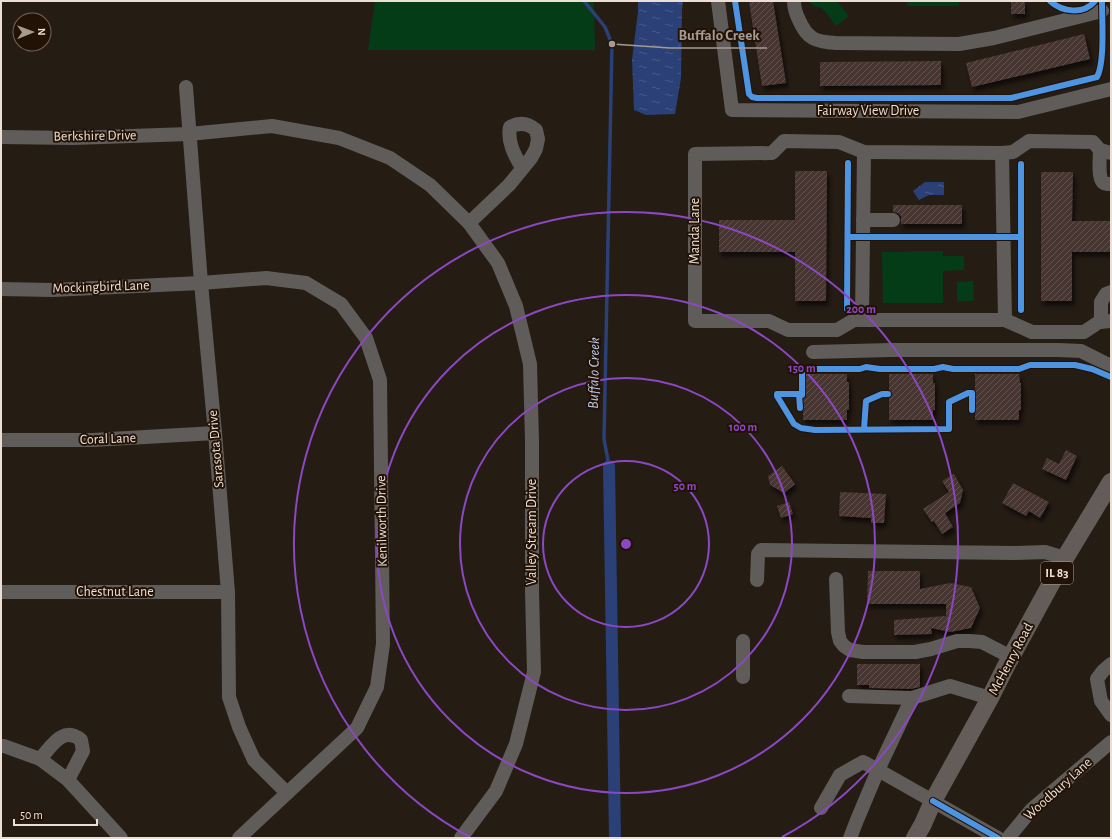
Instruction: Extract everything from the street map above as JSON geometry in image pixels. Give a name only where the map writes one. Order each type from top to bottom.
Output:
[{"type":"main road","name":"McHenry Road","points":[[915,838],[933,801],[1065,558],[1111,483]]},
{"type":"street","name":"Fairway View Drive","points":[[718,1],[732,110],[1018,112],[1111,88]]},
{"type":"street","points":[[794,1],[797,16],[807,34],[822,42],[836,43],[959,44],[994,38],[1102,11]]},
{"type":"street","name":"Sarasota Drive","points":[[186,87],[201,283],[228,592],[229,697],[239,727],[254,760],[287,793]]},
{"type":"street","name":"Valley Stream Drive","points":[[189,134],[272,126],[338,138],[390,158],[430,184],[469,223],[498,262],[516,306],[530,364],[534,672],[516,744],[496,791],[461,838]]},
{"type":"street","name":"Berkshire Drive","points":[[1,137],[73,138],[189,134]]},
{"type":"street","name":"Manda Lane","points":[[1106,151],[1093,142],[1029,141],[1013,152],[1002,153],[864,152],[839,142],[784,141],[772,153],[695,154],[696,321],[769,320],[788,330],[838,330],[854,320],[1005,320],[1032,332],[1084,332],[1099,322],[1106,322],[1101,302],[1106,294],[1111,292]]},
{"type":"street","points":[[1106,151],[1100,176],[1102,181],[1106,184],[1111,184]]},
{"type":"street","points":[[862,320],[864,152]]},
{"type":"street","points":[[1002,153],[1005,320]]},
{"type":"street","points":[[469,223],[509,185],[522,168]]},
{"type":"street","points":[[863,220],[893,220]]},
{"type":"street","name":"Kenilworth Drive","points":[[201,283],[266,278],[306,283],[341,304],[366,338],[380,380],[383,644],[377,687],[357,728],[239,838]]},
{"type":"street","name":"Mockingbird Lane","points":[[1,289],[52,290],[201,283]]},
{"type":"street","points":[[815,330],[837,352]]},
{"type":"street","points":[[813,352],[906,350],[1081,351],[1111,366]]},
{"type":"street","name":"Coral Lane","points":[[1,440],[93,440],[215,433]]},
{"type":"street","points":[[757,580],[758,554],[761,550],[1045,552],[1065,558]]},
{"type":"street","points":[[836,579],[838,632],[840,641],[850,650],[863,652],[915,652],[957,641],[970,640],[982,642],[1011,657]]},
{"type":"street","name":"Chestnut Lane","points":[[1,592],[228,592]]},
{"type":"street","points":[[743,641],[743,677]]},
{"type":"street","points":[[1111,664],[1097,679],[1100,701],[1111,715]]},
{"type":"street","points":[[849,696],[912,698],[950,686],[990,698]]},
{"type":"street","points":[[850,838],[856,820],[878,770],[912,698]]},
{"type":"street","points":[[40,759],[56,740],[69,734],[76,736],[81,740],[82,751],[68,780]]},
{"type":"street","name":"Woodbury Lane","points":[[1008,838],[1032,809],[1111,742]]},
{"type":"street","points":[[1,746],[40,759],[68,780],[121,838]]},
{"type":"street","points":[[821,808],[840,775],[862,762],[998,838]]},
{"type":"green space","points":[[375,1],[594,1],[595,50],[368,50]]},
{"type":"green space","points":[[808,1],[837,1],[849,16],[836,26],[823,9]]},
{"type":"green space","points":[[907,1],[959,1],[959,6],[907,6]]},
{"type":"green space","points":[[943,251],[943,256],[964,256],[964,270],[943,271],[943,303],[883,303],[882,252]]},
{"type":"green space","points":[[973,281],[974,300],[958,302],[957,282]]},
{"type":"water","points":[[638,1],[683,1],[681,78],[675,114],[646,115],[634,110],[632,60]]},
{"type":"water","points":[[925,182],[944,182],[944,195],[929,195],[919,200],[913,191]]},
{"type":"building","points":[[749,1],[773,1],[786,83],[762,86]]},
{"type":"building","points":[[1011,1],[1025,1],[1025,14],[1011,14]]},
{"type":"building","points":[[1084,34],[1090,59],[972,87],[966,63]]},
{"type":"building","points":[[941,61],[941,85],[820,86],[820,62]]},
{"type":"building","points":[[795,171],[827,171],[826,301],[795,301],[795,252],[719,252],[719,220],[795,220]]},
{"type":"building","points":[[1041,172],[1073,172],[1072,221],[1111,221],[1111,252],[1072,252],[1072,301],[1041,301]]},
{"type":"building","points":[[893,205],[962,205],[962,224],[901,224],[901,216],[898,213],[893,212]]},
{"type":"building","points":[[803,374],[847,374],[847,382],[849,382],[849,410],[847,410],[847,420],[803,420]]},
{"type":"building","points":[[889,374],[933,374],[933,383],[935,383],[935,410],[933,410],[933,420],[889,420]]},
{"type":"building","points":[[975,374],[1019,374],[1021,383],[1021,410],[1019,410],[1019,420],[975,420]]},
{"type":"building","points":[[1066,450],[1077,456],[1066,480],[1042,469],[1047,458],[1059,464]]},
{"type":"building","points":[[782,466],[795,484],[784,493],[770,485],[768,476]]},
{"type":"building","points":[[954,474],[963,490],[960,503],[945,513],[953,527],[942,534],[934,521],[932,522],[923,509],[949,492],[942,481]]},
{"type":"building","points":[[1013,483],[1049,502],[1040,518],[1029,511],[1026,516],[1002,503]]},
{"type":"building","points":[[840,492],[886,494],[884,523],[871,523],[871,518],[839,516]]},
{"type":"building","points":[[789,502],[793,514],[781,518],[777,506]]},
{"type":"building","points":[[868,571],[920,571],[920,589],[950,583],[971,587],[980,608],[971,628],[950,632],[931,628],[932,634],[894,635],[894,620],[946,616],[946,604],[867,604]]},
{"type":"building","points":[[857,664],[920,664],[920,687],[911,689],[869,688],[869,685],[857,685]]},
{"type":"waterway","name":"Buffalo Creek","points":[[584,1],[605,27],[612,44],[604,439],[609,466]]},
{"type":"waterway","points":[[609,466],[615,838]]},
{"type":"cycle path","points":[[735,1],[749,94],[752,97],[757,98],[1011,98],[1097,77],[1100,70],[1102,52],[1102,1]]},
{"type":"cycle path","points":[[1050,1],[1067,10],[1079,10],[1095,1]]},
{"type":"cycle path","points":[[847,309],[848,163]]},
{"type":"cycle path","points":[[1021,164],[1021,310]]},
{"type":"cycle path","points":[[848,237],[1021,237]]},
{"type":"cycle path","points":[[800,395],[802,395],[802,369],[860,369],[866,367],[880,369],[934,369],[943,367],[953,369],[1019,369],[1030,365],[1075,365],[1092,369],[1111,377]]},
{"type":"cycle path","points":[[800,408],[799,394],[777,394],[794,424],[801,428],[815,430],[949,429],[949,402],[968,393],[972,393],[972,410]]},
{"type":"cycle path","points":[[864,429],[866,401],[882,394],[888,394]]},
{"type":"cycle path","points":[[933,801],[998,838]]},
{"type":"place","name":"Buffalo Creek","points":[[612,44]]}]
